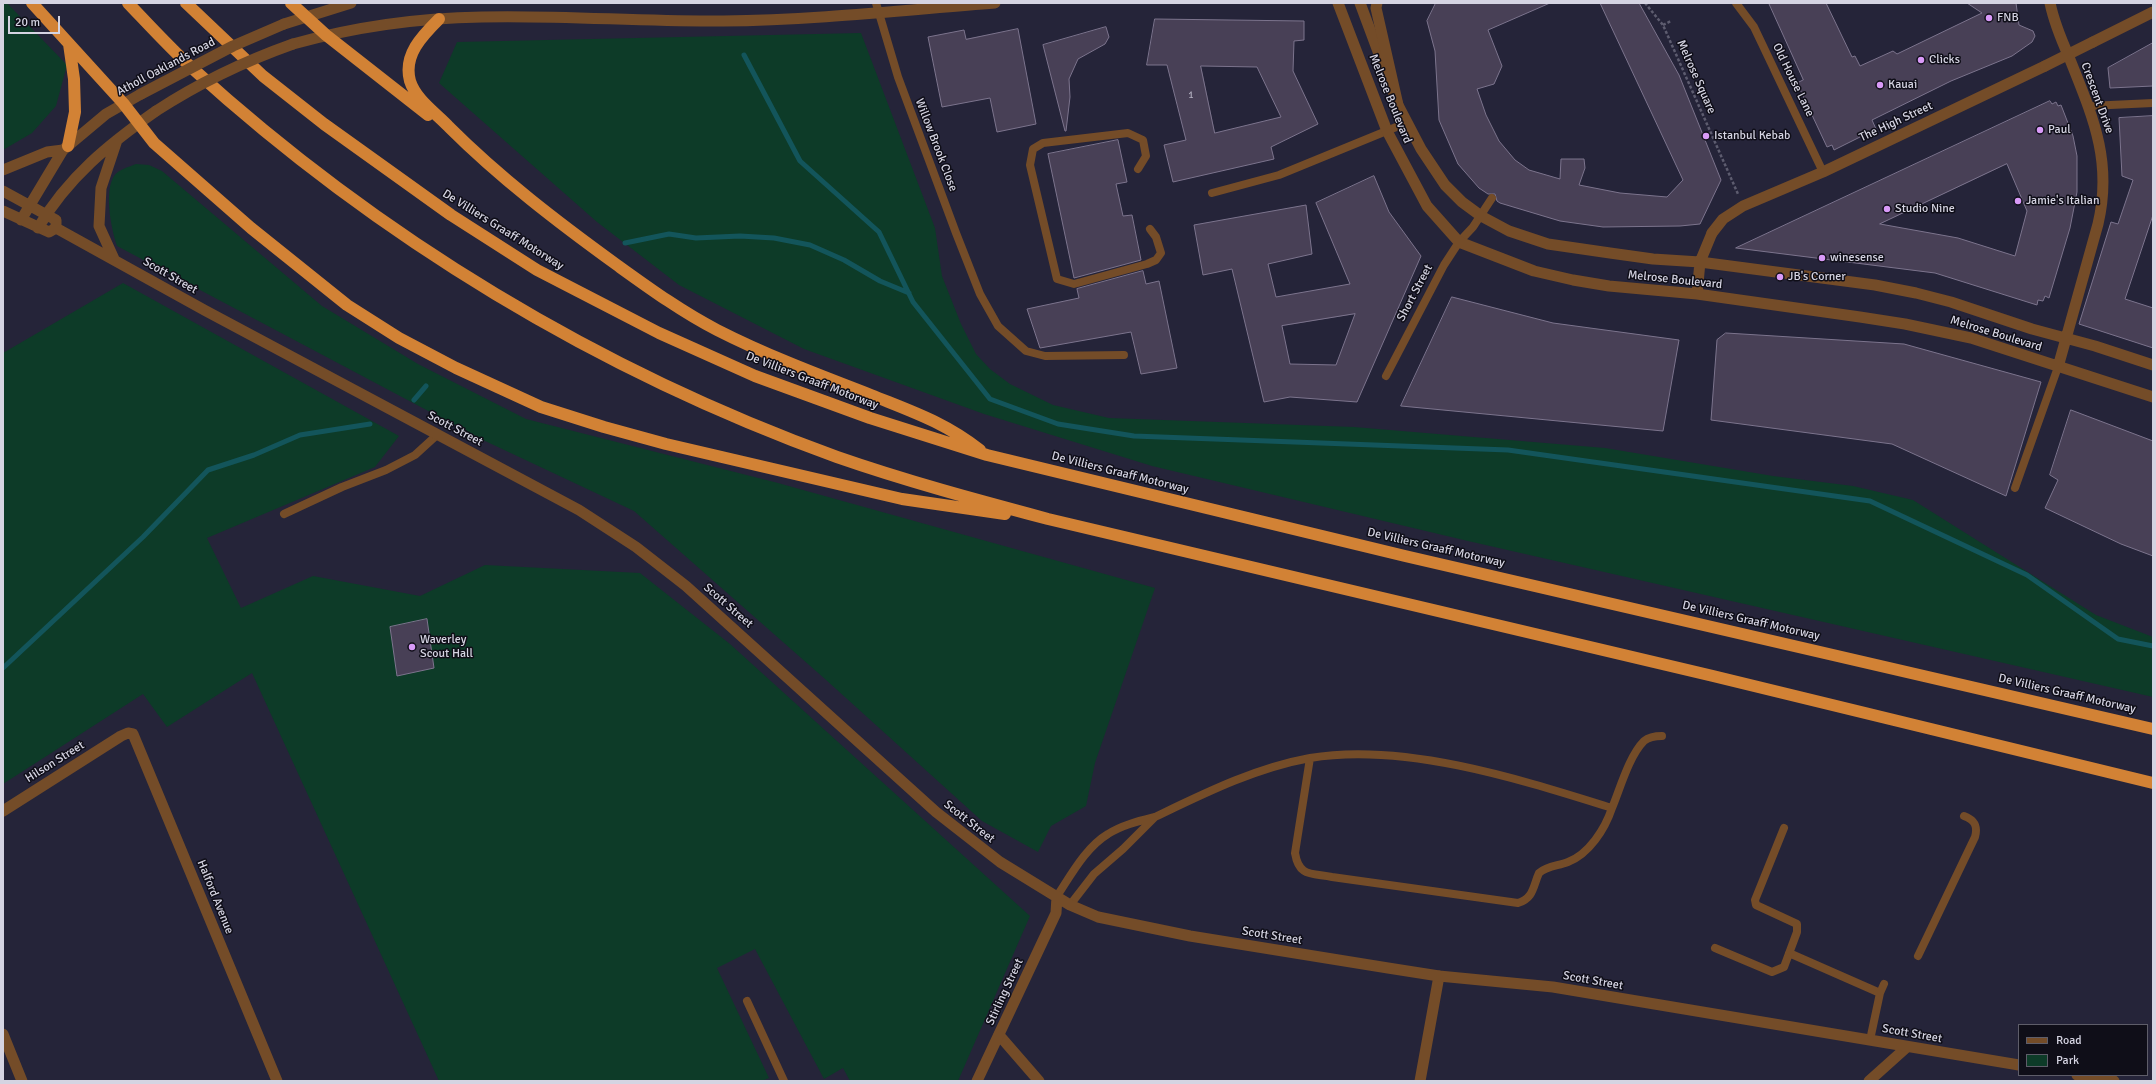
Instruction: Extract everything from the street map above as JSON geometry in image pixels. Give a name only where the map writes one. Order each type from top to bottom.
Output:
[{"type":"highway","points":[[32,3],[123,103],[154,143],[251,228],[347,305],[399,338],[499,390],[541,407],[673,445],[902,499],[963,509],[1048,520]]},
{"type":"highway","points":[[128,3],[190,66],[264,131],[429,254],[529,314],[651,380],[753,424],[837,457],[945,492],[1048,520],[1720,678],[2153,783]]},
{"type":"highway","name":"De Villiers Graaff Motorway","points":[[186,3],[263,76],[324,124],[450,215],[537,270],[659,333],[755,376],[870,418],[987,455],[1397,554],[2153,729]]},
{"type":"highway","points":[[292,3],[326,35],[466,145],[531,200],[646,285],[715,329],[774,357],[938,421],[963,436],[987,455]]},
{"type":"highway","points":[[440,19],[422,36],[415,46],[409,61],[410,80],[413,90],[423,102],[466,145]]},
{"type":"highway","points":[[65,148],[75,112],[74,79],[69,44]]},
{"type":"street","name":"Atholl Oaklands Road","points":[[21,220],[65,148],[106,114],[123,103],[233,46],[305,16],[351,3]]},
{"type":"street","points":[[3,211],[38,228],[46,214],[69,184],[92,161],[117,139],[156,111],[222,73],[293,44],[326,35],[440,19],[482,17],[722,22],[877,8],[995,3]]},
{"type":"street","name":"Melrose Boulevard","points":[[1338,3],[1387,131],[1427,206],[1459,242],[1534,271],[1573,280],[1609,286],[1697,294],[1905,324],[1971,338],[2153,397]]},
{"type":"street","name":"Melrose Boulevard","points":[[1360,3],[1406,123],[1445,185],[1462,202],[1481,216],[1509,231],[1548,244],[1653,259],[1700,262],[1875,285],[1916,293],[1951,302],[2032,329],[2153,365]]},
{"type":"street","points":[[1377,3],[1376,8],[1398,105]]},
{"type":"street","name":"Crescent Drive","points":[[2050,3],[2054,21],[2098,132],[2103,158],[2103,201],[2058,367]]},
{"type":"street","name":"The High Street","points":[[1697,294],[1700,262],[1712,233],[1723,219],[1743,206],[1823,172],[2045,66],[2153,12]]},
{"type":"street","points":[[114,259],[98,226],[101,188],[117,139]]},
{"type":"street","points":[[3,170],[48,152],[65,148]]},
{"type":"street","points":[[3,191],[46,214]]},
{"type":"street","name":"Scott Street","points":[[46,214],[56,220],[56,228]]},
{"type":"street","name":"Scott Street","points":[[38,228],[49,232],[56,228]]},
{"type":"street","name":"Scott Street","points":[[56,228],[114,259],[206,312],[579,510],[636,547],[727,622],[936,812],[1000,862],[1070,905],[1098,917],[1190,936],[1439,976],[1553,987],[2018,1065]]},
{"type":"street","name":"Halford Avenue","points":[[121,736],[128,733],[133,734],[135,738],[277,1081]]},
{"type":"street","name":"Hilson Street","points":[[3,810],[121,736]]},
{"type":"street","name":"Stirling Street","points":[[977,1081],[1056,913],[1056,896]]},
{"type":"street","points":[[1056,913],[1070,905]]},
{"type":"street","points":[[1420,1081],[1439,976]]},
{"type":"street","points":[[3,1034],[22,1081]]},
{"type":"street","points":[[999,1035],[1039,1081]]},
{"type":"street","points":[[1869,1081],[1907,1047]]},
{"type":"street","points":[[2083,1076],[2114,1081]]},
{"type":"lane","name":"Old House Lane","points":[[1736,3],[1754,27],[1823,172]]},
{"type":"lane","name":"Willow Brook Close","points":[[877,8],[898,77],[980,294],[998,326],[1026,351],[1045,356],[1124,355]]},
{"type":"lane","points":[[2088,106],[2153,103]]},
{"type":"lane","points":[[1212,193],[1279,175],[1344,150],[1406,123]]},
{"type":"lane","points":[[1138,169],[1146,156],[1143,140],[1128,133],[1043,143],[1033,149],[1030,165],[1057,279],[1074,284],[1156,260],[1161,253],[1156,237],[1150,229]]},
{"type":"lane","name":"Short Street","points":[[1386,376],[1444,265],[1459,242],[1474,227],[1492,198]]},
{"type":"lane","points":[[2015,488],[2058,367]]},
{"type":"lane","points":[[284,514],[342,487],[386,470],[415,455],[438,434]]},
{"type":"lane","points":[[1310,758],[1296,853],[1297,865],[1300,869],[1306,873],[1518,903],[1526,900],[1530,896],[1539,873],[1568,862],[1584,851],[1608,820],[1630,763],[1640,747],[1645,740],[1662,736]]},
{"type":"lane","points":[[1056,896],[1084,858],[1108,834],[1140,820],[1155,817],[1243,776],[1310,758],[1336,755],[1411,757],[1545,788],[1612,808]]},
{"type":"lane","points":[[1918,956],[1975,837],[1976,825],[1973,821],[1964,816]]},
{"type":"lane","points":[[1070,905],[1094,874],[1129,844],[1155,817]]},
{"type":"lane","points":[[1715,948],[1772,972],[1784,967],[1798,932],[1796,924],[1756,905],[1755,900],[1784,828]]},
{"type":"lane","points":[[1790,953],[1880,993]]},
{"type":"lane","points":[[1870,1040],[1880,993],[1884,984]]},
{"type":"lane","points":[[746,1001],[784,1081]]},
{"type":"path","name":"Melrose Square","points":[[1645,3],[1663,25],[1743,206]]},
{"type":"path","points":[[1663,25],[1671,21]]},
{"type":"green space","points":[[3,3],[7,3],[67,65],[56,106],[32,133],[3,150]]},
{"type":"green space","points":[[861,33],[935,228],[942,276],[961,324],[976,354],[990,369],[1010,384],[1053,405],[1109,418],[1354,427],[1605,448],[1773,476],[1853,486],[1913,500],[2096,615],[2153,637],[2153,697],[1468,541],[1152,466],[984,414],[804,349],[679,285],[597,222],[439,83],[457,42]]},
{"type":"green space","points":[[136,164],[149,165],[162,171],[322,306],[418,364],[526,419],[778,483],[1155,588],[1095,763],[1086,806],[1051,826],[1038,852],[982,821],[825,679],[634,511],[483,440],[117,246],[110,210],[109,191],[114,176],[124,168]]},
{"type":"green space","points":[[123,283],[399,436],[375,467],[207,538],[241,608],[313,576],[420,596],[485,565],[640,573],[730,644],[1030,916],[958,1081],[850,1081],[843,1068],[824,1079],[755,949],[717,968],[769,1078],[762,1081],[439,1081],[252,673],[167,727],[143,694],[3,784],[3,353]]},
{"type":"building","points":[[1436,3],[1550,3],[1488,30],[1502,66],[1494,84],[1477,89],[1486,115],[1499,141],[1515,160],[1529,170],[1560,179],[1561,159],[1584,159],[1585,168],[1579,185],[1620,193],[1667,197],[1683,180],[1600,3],[1639,3],[1679,75],[1721,180],[1700,224],[1680,226],[1603,227],[1560,221],[1500,203],[1497,201],[1495,194],[1488,194],[1479,188],[1458,164],[1439,120],[1435,51],[1427,21]]},
{"type":"building","points":[[1769,3],[1826,3],[1852,57],[1855,56],[1860,66],[1893,51],[1897,54],[1982,13],[1967,3],[2016,3],[2019,25],[2033,31],[2035,36],[2032,42],[2012,56],[1951,81],[1872,120],[1876,129],[1834,150],[1832,145],[1827,147],[1797,83],[1803,80]]},
{"type":"building","points":[[1155,19],[1304,21],[1304,40],[1294,41],[1293,71],[1318,124],[1271,147],[1274,159],[1173,182],[1164,145],[1186,140],[1167,65],[1147,65]],"holes":[[[1201,66],[1257,67],[1281,117],[1215,133]]]},
{"type":"building","points":[[1106,27],[1109,37],[1105,44],[1078,59],[1069,79],[1070,97],[1065,131],[1043,45]]},
{"type":"building","points":[[1018,29],[1036,124],[997,132],[990,98],[942,107],[928,37],[964,30],[966,39]]},
{"type":"building","points":[[2153,43],[2153,86],[2110,88],[2108,68]]},
{"type":"building","points":[[2050,101],[2052,104],[2056,102],[2058,106],[2061,105],[2073,136],[2077,156],[2077,192],[2070,228],[2049,298],[2045,296],[2043,301],[2038,300],[2037,305],[1935,273],[1736,248]],"holes":[[[2007,164],[2027,211],[2015,256],[1958,238],[1880,224]]]},
{"type":"building","points":[[2153,116],[2153,215],[2125,299],[2153,308],[2153,348],[2079,324],[2111,222],[2118,224],[2133,180],[2122,176],[2119,118]]},
{"type":"building","points":[[1118,140],[1127,182],[1116,184],[1123,216],[1132,215],[1141,260],[1074,278],[1048,154]]},
{"type":"building","points":[[1374,176],[1389,212],[1421,256],[1357,402],[1290,397],[1264,402],[1232,269],[1203,275],[1194,225],[1306,205],[1312,254],[1268,264],[1276,297],[1350,284],[1316,203]],"holes":[[[1355,314],[1336,365],[1290,364],[1282,326]]]},
{"type":"building","points":[[1143,271],[1146,284],[1159,281],[1177,368],[1141,374],[1131,332],[1040,348],[1027,309],[1079,298],[1077,289]]},
{"type":"building","points":[[1452,297],[1553,323],[1679,340],[1663,431],[1401,406]]},
{"type":"building","points":[[1726,333],[1904,344],[2041,382],[2006,496],[1892,444],[1711,420],[1717,340]]},
{"type":"building","points":[[2071,410],[2153,441],[2153,556],[2121,544],[2045,508],[2058,480],[2050,475]]},
{"type":"building","name":"Waverley Scout Hall","points":[[427,619],[434,668],[397,676],[390,627]]},
{"type":"waterway","points":[[744,55],[800,161],[879,232],[913,302],[990,399],[1058,424],[1134,436],[1508,450],[1870,501],[2027,575],[2118,639],[2153,646]]},
{"type":"waterway","points":[[625,243],[669,234],[696,238],[740,236],[774,238],[810,245],[844,260],[880,281],[909,293]]},
{"type":"waterway","points":[[414,400],[426,386]]},
{"type":"waterway","points":[[3,668],[143,537],[208,470],[254,455],[300,435],[370,424]]},
{"type":"place","name":"FNB","points":[[1989,18]]},
{"type":"place","name":"Clicks","points":[[1921,60]]},
{"type":"place","name":"Kauai","points":[[1880,85]]},
{"type":"place","name":"Paul","points":[[2040,130]]},
{"type":"place","name":"Istanbul Kebab","points":[[1706,136]]},
{"type":"place","name":"Jamie's Italian","points":[[2018,201]]},
{"type":"place","name":"Studio Nine","points":[[1887,209]]},
{"type":"place","name":"winesense","points":[[1822,258]]},
{"type":"place","name":"JB's Corner","points":[[1780,277]]},
{"type":"place","name":"Waverley Scout Hall","points":[[412,647]]}]
